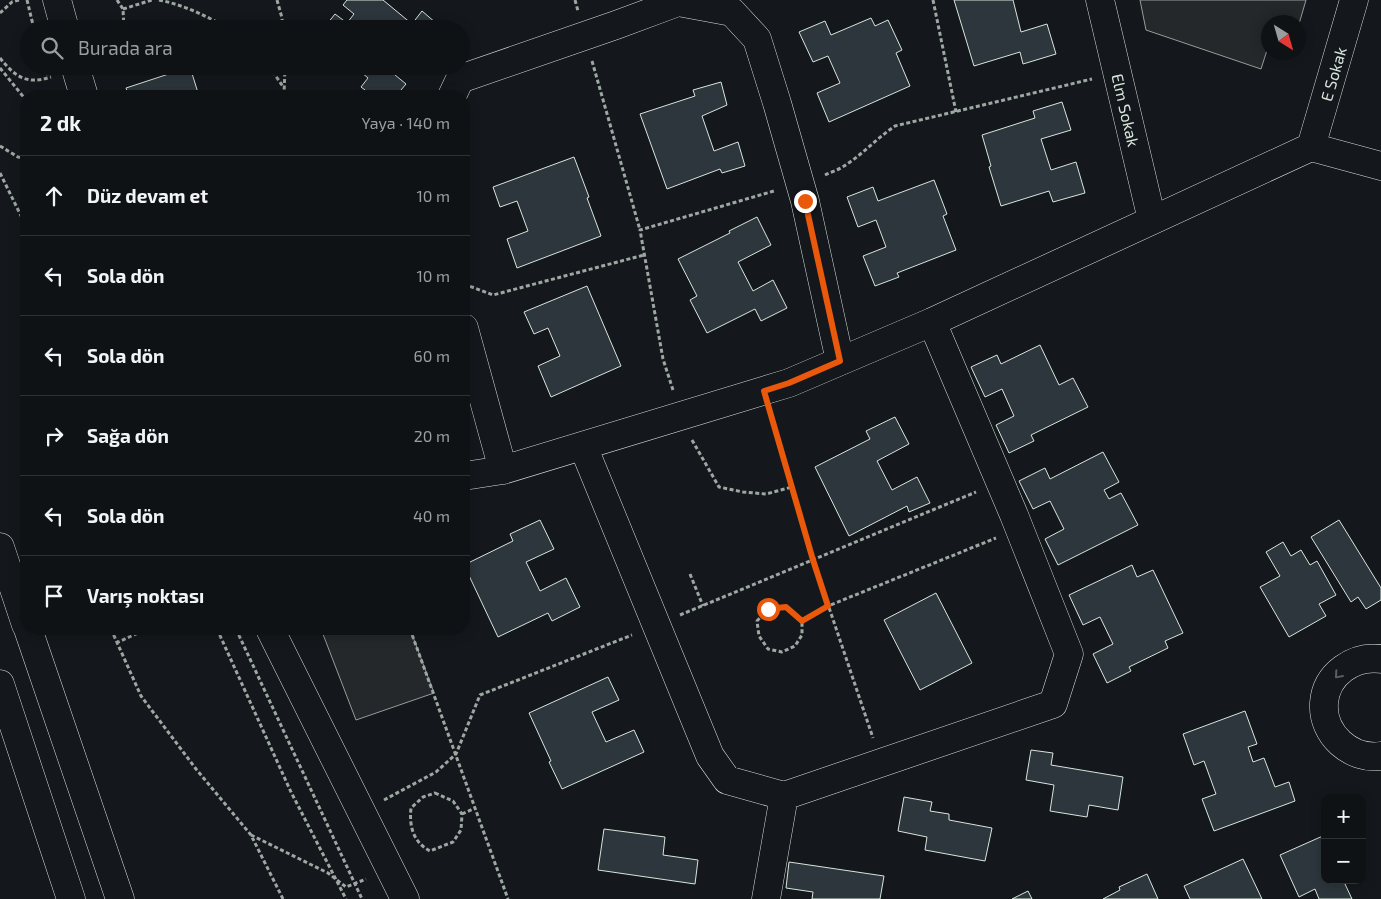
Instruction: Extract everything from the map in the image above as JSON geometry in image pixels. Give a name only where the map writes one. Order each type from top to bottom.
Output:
[{"type":"street","points":[[56,0],[62,20]]},
{"type":"street","name":"Elm Sokak","points":[[1100,0],[1152,220]]},
{"type":"street","name":"E Sokak","points":[[1311,147],[1354,0]]},
{"type":"street","points":[[455,90],[460,79],[678,2],[732,12],[756,39],[805,201],[840,361]]},
{"type":"street","points":[[77,75],[82,90]]},
{"type":"street","points":[[470,475],[503,470],[789,383],[932,322],[1311,147],[1381,166]]},
{"type":"street","points":[[584,446],[710,756],[727,780],[784,796],[1053,704],[1069,654],[1019,528],[932,322]]},
{"type":"street","points":[[470,350],[503,470]]},
{"type":"street","points":[[0,547],[20,607]]},
{"type":"street","points":[[30,635],[120,899]]},
{"type":"street","points":[[273,635],[405,899]]},
{"type":"street","points":[[1380,757],[1352,752],[1338,741],[1328,727],[1324,704],[1328,687],[1340,671],[1354,661],[1372,657],[1381,658]]},
{"type":"street","points":[[0,684],[71,899]]},
{"type":"street","points":[[766,899],[784,796]]},
{"type":"path","points":[[0,13],[12,2],[19,0]]},
{"type":"path","points":[[27,0],[32,20]]},
{"type":"path","points":[[117,0],[123,9],[124,20]]},
{"type":"path","points":[[123,9],[152,0]]},
{"type":"path","points":[[159,0],[176,3],[214,20]]},
{"type":"path","points":[[277,0],[282,20]]},
{"type":"path","points":[[934,0],[956,112]]},
{"type":"path","points":[[585,36],[640,230]]},
{"type":"path","points":[[0,58],[11,72],[28,80],[40,80],[53,75]]},
{"type":"path","points":[[0,68],[20,93]]},
{"type":"path","points":[[275,75],[284,89]]},
{"type":"path","points":[[284,89],[285,75]]},
{"type":"path","points":[[0,146],[20,157]]},
{"type":"path","points":[[0,173],[20,214]]},
{"type":"path","points":[[470,286],[494,295],[644,254]]},
{"type":"path","points":[[764,391],[813,560],[881,763]]},
{"type":"path","points":[[802,621],[828,606],[1019,528]]},
{"type":"path","points":[[690,574],[703,606]]},
{"type":"path","points":[[786,607],[802,621],[802,634],[795,646],[782,652],[768,649],[759,636],[758,621],[768,609],[786,607]]},
{"type":"path","points":[[113,635],[141,696],[196,769],[251,835],[284,899]]},
{"type":"path","points":[[116,643],[134,635]]},
{"type":"path","points":[[220,635],[291,792],[346,899]]},
{"type":"path","points":[[239,635],[362,899]]},
{"type":"path","points":[[412,635],[508,899]]},
{"type":"path","points":[[435,793],[453,801],[462,814],[461,830],[453,842],[438,849],[430,851],[423,848],[411,832],[411,808],[423,797],[435,793]]},
{"type":"path","points":[[462,814],[475,808]]},
{"type":"path","points":[[251,835],[328,873],[346,887],[390,870]]},
{"type":"shaded area","points":[[1140,0],[1306,0],[1302,15],[1261,15],[1261,60],[1264,60],[1261,69],[1146,30]]},
{"type":"shaded area","points":[[323,635],[412,635],[434,693],[356,720]]},
{"type":"building","points":[[347,0],[383,0],[407,20],[349,20],[354,14],[343,5]]},
{"type":"building","points":[[954,0],[1013,0],[1021,32],[1047,24],[1056,54],[1023,64],[1020,52],[974,66]]},
{"type":"building","points":[[422,11],[432,20],[415,20]]},
{"type":"building","points":[[335,14],[343,20],[330,20]]},
{"type":"building","points":[[871,18],[875,26],[888,20],[902,50],[896,53],[910,86],[829,122],[817,93],[840,83],[828,56],[813,62],[799,32],[825,21],[831,35]]},
{"type":"building","points":[[166,75],[192,75],[197,90],[127,90],[126,88]]},
{"type":"building","points":[[364,75],[395,75],[406,84],[401,90],[365,90],[361,87],[368,78]]},
{"type":"building","points":[[721,82],[727,105],[702,116],[714,151],[738,142],[745,166],[722,173],[720,169],[667,189],[640,114],[695,96],[693,90]]},
{"type":"building","points":[[1062,102],[1071,130],[1041,139],[1051,170],[1076,162],[1085,193],[1053,202],[1049,191],[1001,206],[989,167],[991,166],[982,135],[1035,118],[1033,111]]},
{"type":"building","points":[[574,157],[601,236],[517,268],[507,239],[528,231],[517,201],[500,207],[493,187]]},
{"type":"building","points":[[934,180],[947,214],[943,216],[956,250],[897,273],[899,277],[875,286],[863,256],[886,247],[876,220],[858,227],[847,197],[873,187],[878,201]]},
{"type":"building","points":[[757,217],[771,245],[738,262],[753,291],[773,280],[787,308],[761,321],[755,309],[707,333],[690,300],[697,296],[678,259]]},
{"type":"building","points":[[587,286],[621,366],[551,397],[538,366],[560,356],[548,328],[534,334],[524,312]]},
{"type":"building","points":[[1040,345],[1059,385],[1073,378],[1088,407],[1031,435],[1034,441],[1009,453],[996,425],[1014,416],[1002,389],[985,397],[971,367],[997,355],[1001,364]]},
{"type":"building","points":[[895,417],[909,444],[877,461],[892,490],[917,477],[930,503],[909,512],[907,506],[849,536],[815,467],[870,439],[866,431]]},
{"type":"building","points":[[1103,452],[1119,482],[1104,490],[1109,499],[1121,493],[1138,525],[1058,565],[1045,539],[1064,529],[1050,501],[1033,509],[1019,481],[1045,468],[1050,479]]},
{"type":"building","points":[[540,520],[554,549],[526,562],[540,591],[566,578],[580,607],[552,621],[548,613],[498,637],[470,578],[470,562],[513,541],[510,534]]},
{"type":"building","points":[[1339,520],[1381,588],[1381,600],[1366,609],[1358,597],[1351,602],[1311,537]]},
{"type":"building","points":[[1283,542],[1291,556],[1301,550],[1310,565],[1317,561],[1336,595],[1319,604],[1326,616],[1289,637],[1260,587],[1280,576],[1266,552]]},
{"type":"building","points":[[1132,565],[1137,577],[1153,570],[1183,633],[1165,641],[1168,648],[1129,667],[1131,671],[1107,683],[1093,654],[1113,644],[1100,617],[1083,625],[1069,595]]},
{"type":"building","points":[[936,593],[972,663],[920,690],[884,620]]},
{"type":"building","points":[[608,677],[619,700],[592,712],[606,742],[634,730],[644,752],[562,789],[529,713]]},
{"type":"building","points":[[1245,711],[1257,744],[1248,747],[1253,762],[1264,758],[1275,787],[1289,782],[1295,801],[1214,831],[1202,799],[1216,794],[1204,761],[1194,765],[1183,734]]},
{"type":"building","points":[[1031,750],[1053,753],[1051,765],[1123,777],[1118,810],[1089,805],[1087,817],[1050,811],[1054,785],[1026,780]]},
{"type":"building","points":[[904,797],[932,802],[930,811],[949,814],[949,820],[992,828],[985,861],[925,850],[927,837],[898,831]]},
{"type":"building","points":[[604,829],[665,837],[663,855],[698,860],[695,884],[598,870]]},
{"type":"building","points":[[1321,837],[1321,884],[1345,884],[1352,899],[1319,899],[1315,889],[1299,897],[1280,855]]},
{"type":"building","points":[[1243,859],[1262,899],[1190,899],[1184,886]]},
{"type":"building","points":[[789,862],[884,876],[880,899],[812,899],[813,892],[786,888]]},
{"type":"building","points":[[1147,874],[1158,899],[1103,899],[1120,890],[1119,887]]},
{"type":"building","points":[[1028,891],[1032,899],[1012,899]]},
{"type":"route","points":[[768,609],[786,607],[802,621],[828,606],[764,391],[789,383],[840,361],[805,201]]}]
